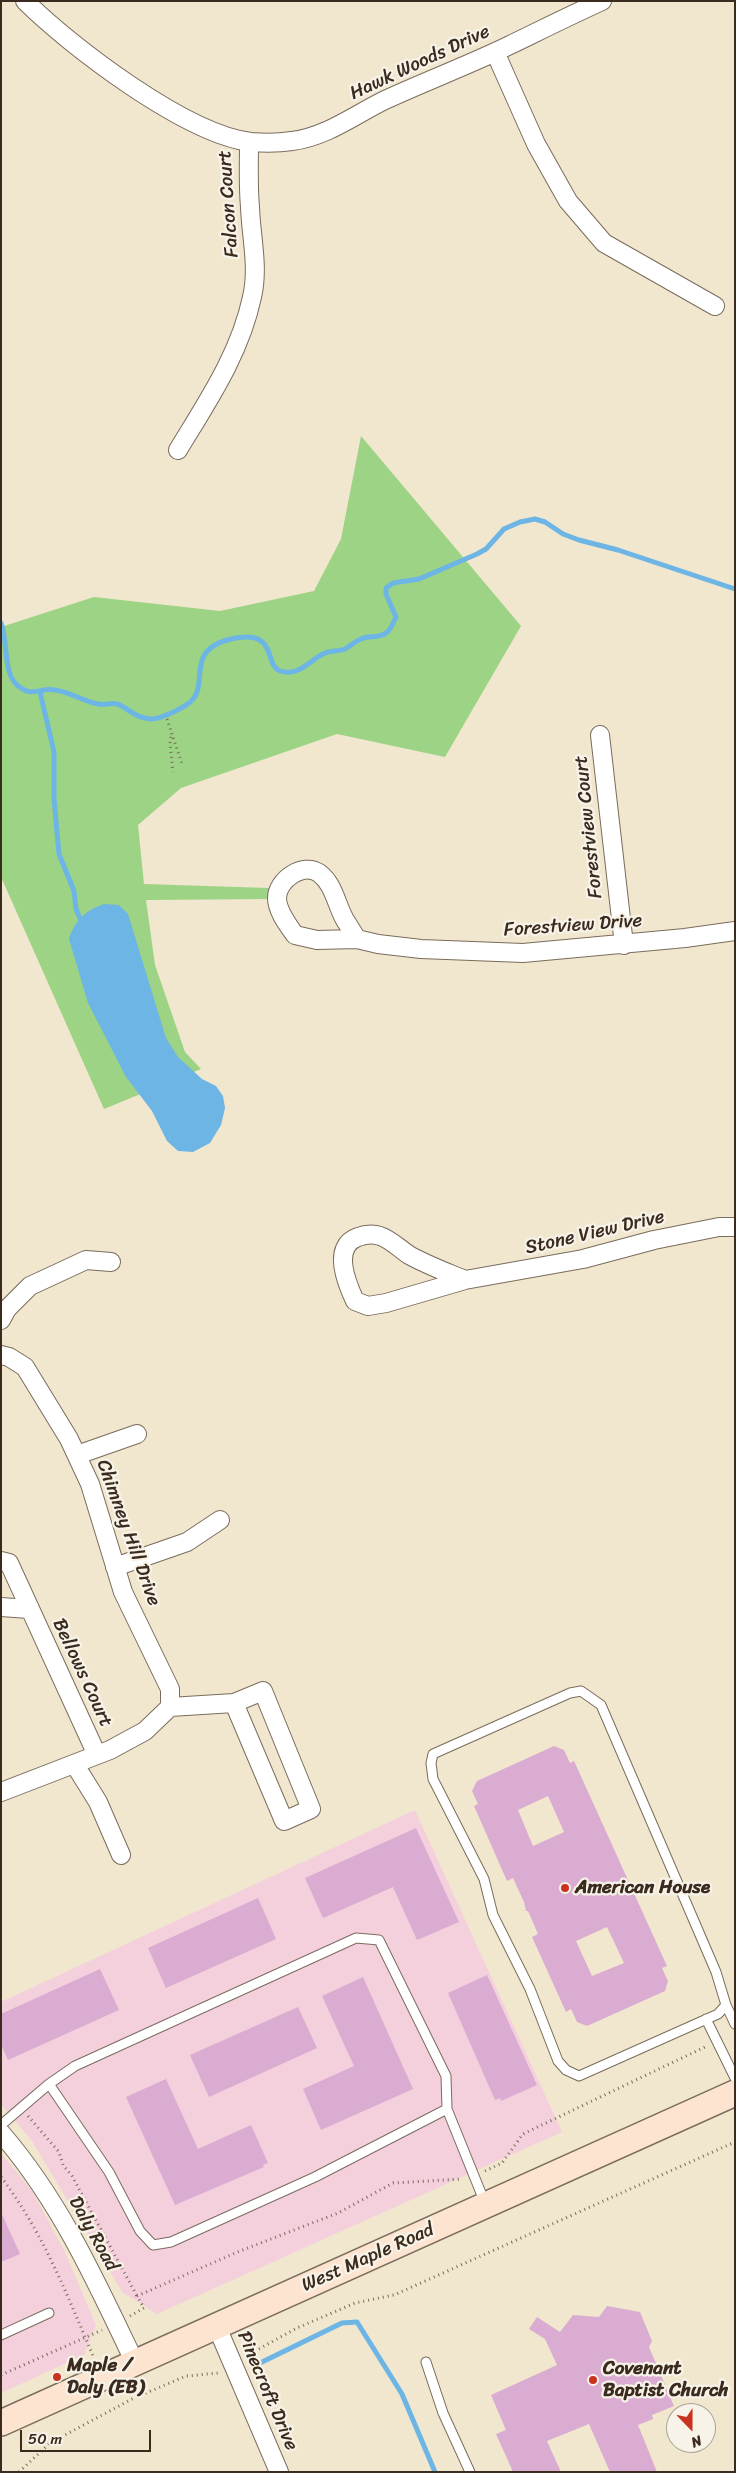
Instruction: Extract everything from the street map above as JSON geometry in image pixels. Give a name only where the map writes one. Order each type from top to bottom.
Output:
[{"type":"main road","name":"West Maple Road","points":[[1,2423],[735,2093]]},
{"type":"street","name":"Falcon Court","points":[[25,1],[93,58],[143,93],[208,129],[250,142],[250,208],[256,250],[253,296],[238,345],[217,385],[178,450]]},
{"type":"street","name":"Hawk Woods Drive","points":[[250,142],[293,141],[312,136],[602,1]]},
{"type":"street","points":[[495,52],[536,144],[568,201],[604,243],[715,306]]},
{"type":"street","name":"Forestview Court","points":[[600,735],[624,945]]},
{"type":"street","name":"Forestview Drive","points":[[357,939],[345,919],[332,888],[317,872],[303,870],[283,881],[278,889],[277,899],[281,912],[296,935],[317,940],[357,939],[378,944],[414,948],[523,953],[624,945],[735,931]]},
{"type":"street","name":"Stone View Drive","points":[[465,1280],[429,1266],[382,1236],[369,1233],[354,1238],[345,1248],[343,1265],[348,1286],[356,1301],[368,1306],[386,1303],[465,1280],[583,1259],[654,1240],[719,1227],[735,1227]]},
{"type":"street","points":[[1,1320],[7,1308],[30,1286],[86,1260],[111,1262]]},
{"type":"street","name":"Chimney Hill Drive","points":[[1,1355],[9,1357],[25,1367],[77,1456],[90,1484],[123,1592],[170,1689],[170,1706]]},
{"type":"street","points":[[77,1456],[137,1434]]},
{"type":"street","points":[[115,1567],[187,1542],[220,1520]]},
{"type":"street","name":"Bellows Court","points":[[1,1561],[9,1563],[97,1755]]},
{"type":"street","name":"Bellows Court","points":[[1,1607],[29,1609]]},
{"type":"street","points":[[1,1792],[75,1765],[145,1731],[170,1706],[234,1703],[263,1691],[311,1809],[284,1821],[234,1703]]},
{"type":"street","points":[[75,1765],[98,1802],[121,1855]]},
{"type":"street","name":"Daly Road","points":[[1,2133],[36,2177],[76,2243],[135,2363]]},
{"type":"street","name":"Pinecroft Drive","points":[[217,2327],[279,2472]]},
{"type":"lane","points":[[726,2006],[718,2014],[579,2076],[566,2070],[558,2061],[530,1989],[493,1916],[484,1880],[433,1779],[431,1763],[433,1754],[570,1693],[581,1691],[600,1705],[716,1972],[726,2006],[735,2024]]},
{"type":"lane","points":[[1,2125],[48,2084],[75,2066],[356,1938],[379,1940],[446,2076],[447,2109],[486,2205]]},
{"type":"lane","points":[[706,2019],[735,2078]]},
{"type":"lane","points":[[48,2084],[109,2172],[140,2231],[153,2245],[171,2242],[315,2177],[447,2109]]},
{"type":"lane","points":[[1,2335],[49,2313]]},
{"type":"lane","points":[[426,2362],[443,2413],[470,2472]]},
{"type":"path","points":[[167,719],[171,736],[182,764]]},
{"type":"path","points":[[171,736],[173,772]]},
{"type":"path","points":[[138,2296],[240,2251],[338,2213],[393,2183],[449,2181],[474,2177],[502,2163],[524,2134],[717,2042]]},
{"type":"path","points":[[23,2105],[29,2118],[59,2152],[63,2165],[72,2176],[138,2296],[144,2308],[139,2311]]},
{"type":"path","points":[[250,2360],[257,2350],[297,2328],[355,2303],[394,2295],[735,2142]]},
{"type":"path","points":[[1,2177],[28,2215],[54,2265],[90,2349]]},
{"type":"path","points":[[1,2375],[96,2334]]},
{"type":"path","points":[[19,2472],[50,2443],[132,2399],[186,2376],[224,2373]]},
{"type":"shaded area","points":[[415,1810],[562,2132],[157,2314],[122,2292],[32,2141],[1,2104],[1,2002]]},
{"type":"shaded area","points":[[1,2153],[32,2191],[64,2250],[96,2325],[84,2355],[1,2393]]},
{"type":"green space","points":[[361,436],[521,626],[445,757],[337,734],[181,788],[138,825],[144,884],[269,888],[269,899],[146,900],[155,965],[185,1052],[201,1069],[104,1109],[1,877],[1,627],[94,597],[220,611],[314,591],[341,539]]},
{"type":"water","points":[[104,904],[119,905],[128,914],[166,1038],[178,1057],[202,1079],[216,1086],[223,1096],[225,1108],[221,1125],[210,1143],[193,1152],[178,1151],[167,1141],[152,1111],[126,1077],[88,1003],[69,939],[74,926],[82,917],[92,909]]},
{"type":"building","name":"American House","points":[[554,1746],[564,1750],[570,1763],[574,1761],[667,1966],[662,1968],[668,1981],[665,1991],[587,2026],[577,2022],[571,2009],[566,2012],[532,1937],[538,1934],[528,1911],[526,1911],[524,1902],[513,1878],[507,1881],[474,1806],[478,1804],[472,1791],[477,1781]],"holes":[[[548,1796],[564,1832],[533,1846],[518,1810]],[[607,1927],[624,1963],[592,1976],[576,1941]]]},
{"type":"building","points":[[416,1828],[459,1922],[417,1940],[393,1887],[323,1918],[305,1878]]},
{"type":"building","points":[[258,1898],[276,1939],[166,1988],[148,1948]]},
{"type":"building","points":[[100,1969],[119,2010],[8,2060],[1,2044],[1,2014]]},
{"type":"building","points":[[487,1975],[537,2085],[501,2101],[500,2098],[495,2100],[448,1993]]},
{"type":"building","points":[[363,1977],[413,2089],[321,2130],[303,2089],[354,2066],[322,1996]]},
{"type":"building","points":[[298,2007],[317,2048],[209,2097],[190,2055]]},
{"type":"building","points":[[166,2079],[198,2149],[251,2125],[268,2163],[263,2165],[264,2167],[175,2205],[126,2097]]},
{"type":"building","points":[[1,2212],[20,2254],[1,2262]]},
{"type":"building","name":"Covenant Baptist Church","points":[[607,2306],[640,2312],[652,2341],[649,2347],[673,2403],[666,2403],[666,2409],[652,2415],[653,2419],[638,2425],[657,2472],[610,2472],[589,2424],[547,2441],[561,2472],[513,2472],[496,2434],[506,2430],[491,2395],[557,2365],[545,2339],[529,2329],[537,2317],[560,2332],[573,2315],[599,2317]]},
{"type":"waterway","points":[[1,623],[9,672],[16,684],[21,688],[31,692],[50,689],[98,704],[117,704],[137,716],[151,719],[176,711],[189,703],[195,696],[202,661],[206,653],[214,645],[244,637],[255,638],[263,642],[272,662],[280,671],[292,672],[298,670],[326,653],[345,649],[359,640],[380,636],[388,631],[396,617],[386,594],[386,588],[393,583],[419,579],[477,554],[486,549],[504,529],[520,522],[535,519],[545,522],[563,534],[579,540],[618,550],[735,589]]},
{"type":"waterway","points":[[40,692],[54,752],[54,799],[59,854],[74,891],[76,909],[82,923]]},
{"type":"waterway","points":[[258,2364],[342,2323],[357,2322],[402,2394],[435,2472]]},
{"type":"place","name":"American House","points":[[565,1888]]},
{"type":"place","name":"Maple / Daly (EB)","points":[[57,2377]]},
{"type":"place","name":"Covenant Baptist Church","points":[[593,2380]]}]
